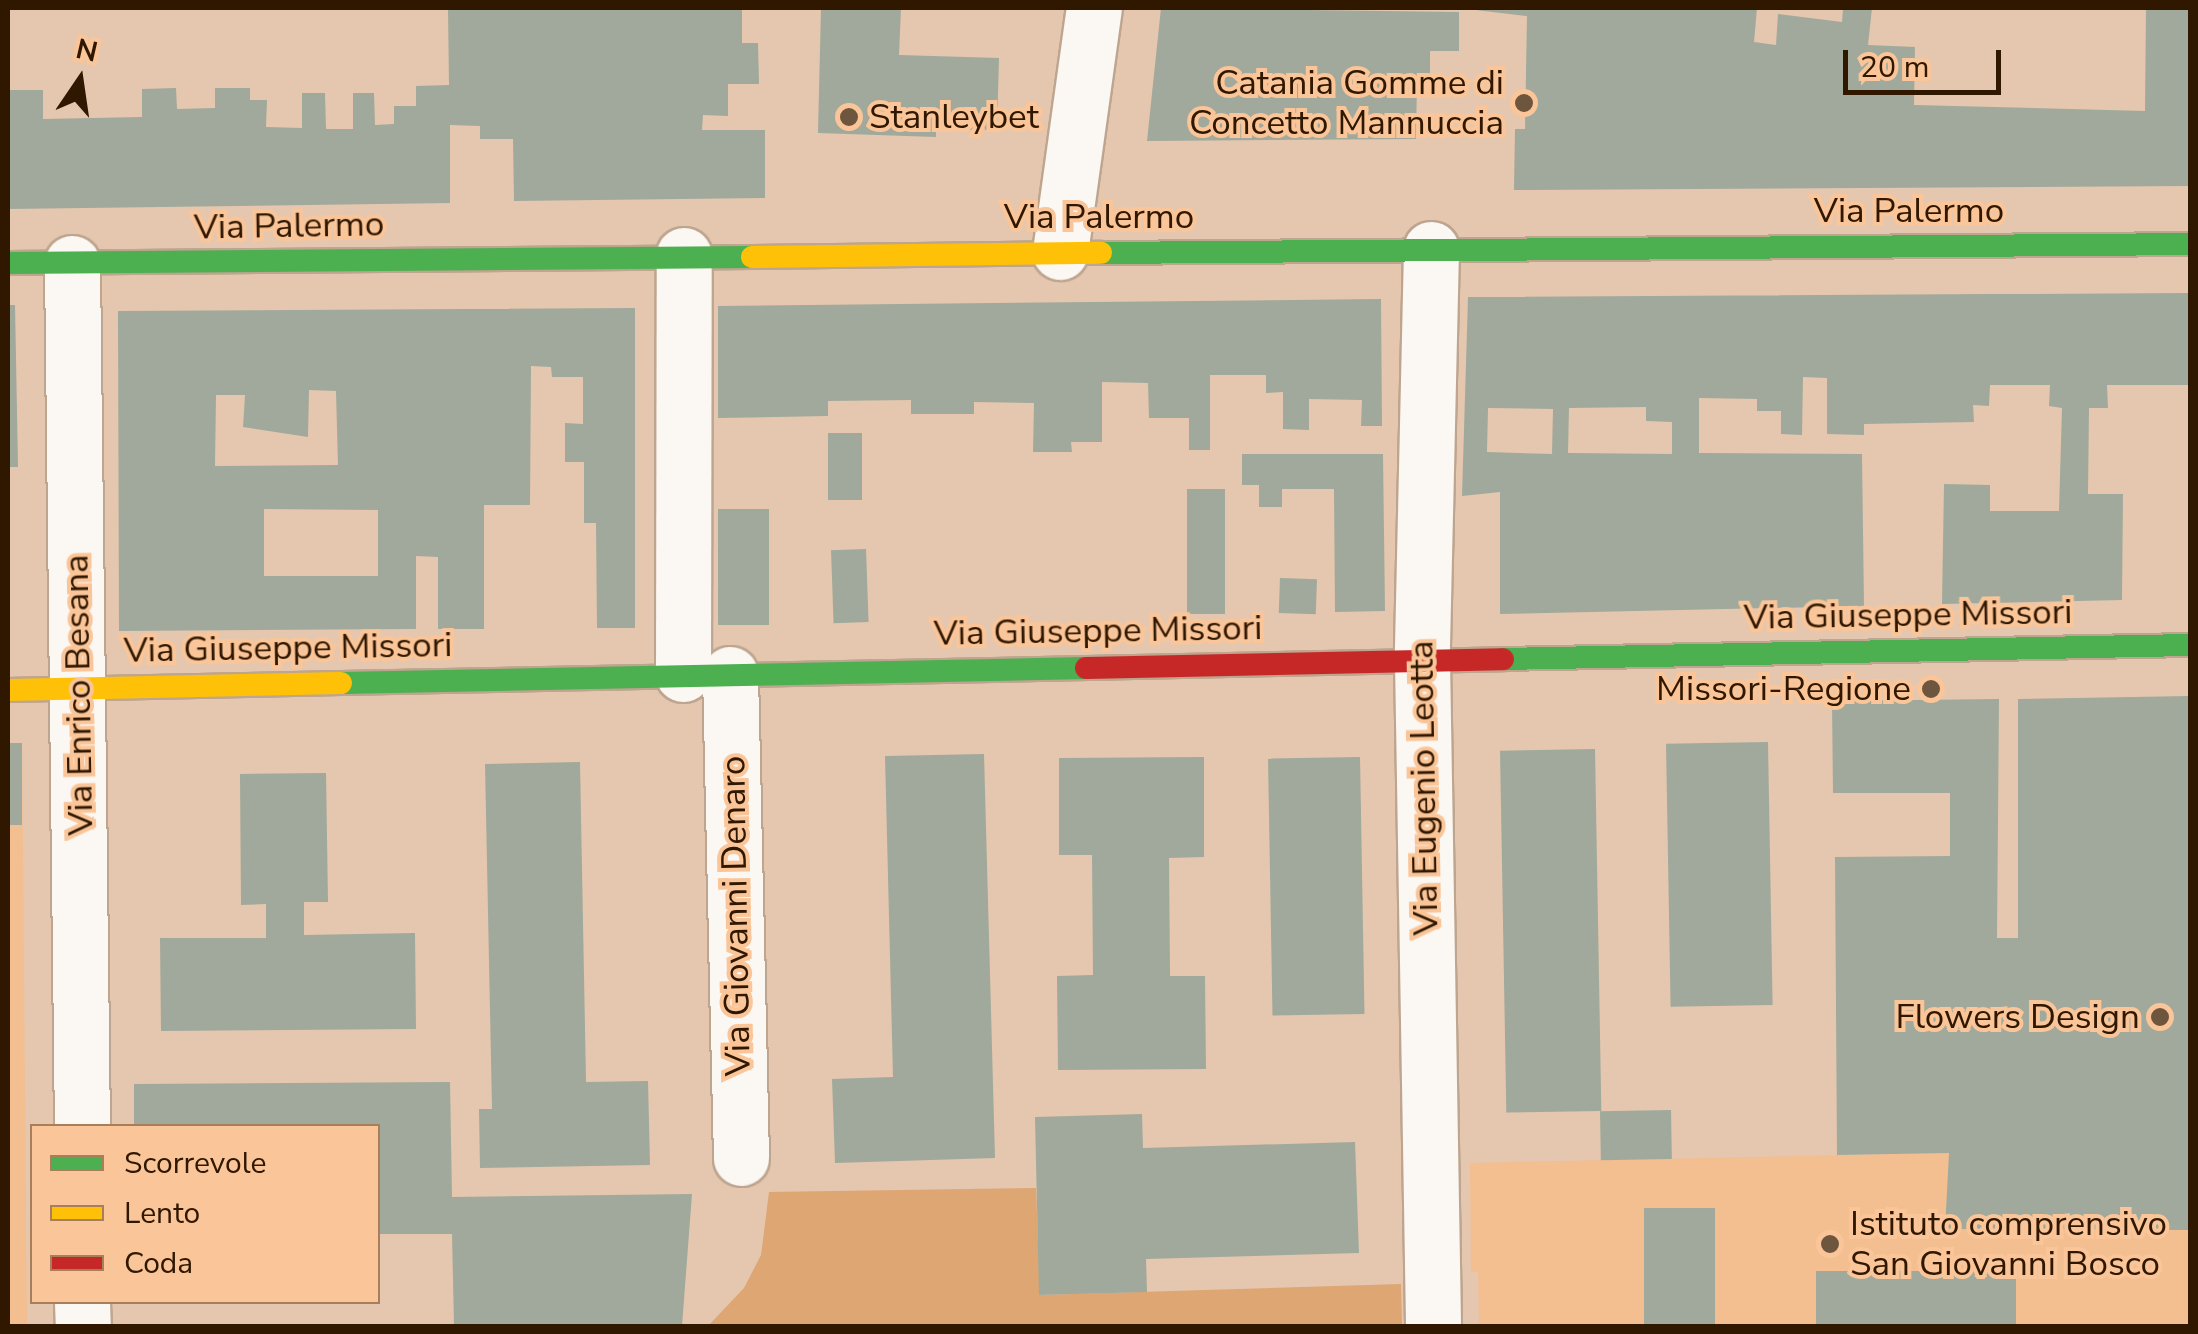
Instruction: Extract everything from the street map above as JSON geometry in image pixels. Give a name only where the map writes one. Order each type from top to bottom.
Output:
[{"type":"main road","name":"Via Palermo","points":[[8,263],[2190,244]]},
{"type":"main road","name":"Via Giuseppe Missori","points":[[8,690],[2190,645]]},
{"type":"street","points":[[1060,252],[1094,8]]},
{"type":"street","name":"Via Eugenio Leotta","points":[[1431,249],[1422,660],[1433,1326]]},
{"type":"street","name":"Via Giovanni Denaro","points":[[684,255],[706,674],[741,1158]]},
{"type":"street","name":"Via Enrico Besana","points":[[72,263],[80,688],[82,1124]]},
{"type":"shaded area","points":[[8,743],[22,743],[27,1326],[8,1326]]},
{"type":"shaded area","name":"Istituto comprensivo San Giovanni Bosco","points":[[1949,1153],[1946,1229],[2190,1230],[2190,1326],[1479,1326],[1478,1272],[1471,1272],[1470,1163]]},
{"type":"shaded area","points":[[1036,1188],[1040,1295],[1401,1284],[1402,1326],[708,1326],[744,1288],[761,1255],[769,1192]]},
{"type":"building","points":[[448,8],[742,8],[742,43],[758,43],[759,84],[728,84],[728,116],[703,115],[702,130],[765,130],[765,198],[514,201],[513,139],[480,139],[480,126],[450,125],[450,203],[8,209],[8,90],[43,90],[43,119],[142,117],[142,89],[176,88],[177,109],[215,108],[215,88],[250,88],[250,100],[267,100],[266,127],[302,128],[302,93],[325,93],[326,129],[353,129],[353,93],[374,93],[375,125],[394,124],[394,106],[416,106],[416,86],[449,85]]},
{"type":"building","points":[[821,8],[901,8],[899,55],[999,58],[997,130],[936,129],[936,137],[818,133]]},
{"type":"building","points":[[1161,8],[1459,12],[1459,51],[1430,51],[1430,81],[1417,80],[1416,139],[1147,141]]},
{"type":"building","points":[[1459,8],[1757,8],[1754,42],[1776,45],[1778,14],[1842,22],[1843,8],[1872,8],[1868,45],[1915,47],[1914,105],[2145,111],[2146,8],[2190,8],[2190,186],[1514,190],[1515,129],[1525,129],[1527,16]]},
{"type":"building","points":[[2190,293],[2190,385],[2107,385],[2108,408],[2089,408],[2088,494],[2123,494],[2122,600],[1942,604],[1944,484],[1990,485],[1990,511],[2059,511],[2062,408],[2049,406],[2050,385],[1990,385],[1989,406],[1973,405],[1974,422],[1864,424],[1864,435],[1827,434],[1827,378],[1803,377],[1802,435],[1781,434],[1781,411],[1757,411],[1757,399],[1699,398],[1699,453],[1862,454],[1864,606],[1500,614],[1500,492],[1462,496],[1468,297]],"holes":[[[1646,407],[1646,421],[1672,422],[1672,454],[1568,453],[1569,408]],[[1488,408],[1553,409],[1552,454],[1487,452]]]},
{"type":"building","points":[[1381,299],[1382,426],[1361,426],[1362,400],[1309,399],[1309,430],[1283,429],[1283,392],[1266,393],[1266,375],[1210,375],[1210,450],[1189,450],[1189,418],[1149,418],[1148,383],[1102,382],[1102,442],[1071,442],[1072,452],[1033,452],[1034,403],[974,402],[974,414],[911,414],[911,400],[828,401],[828,416],[718,418],[718,306]]},
{"type":"building","points":[[8,305],[15,305],[18,467],[8,467]]},
{"type":"building","points":[[635,308],[635,628],[597,628],[596,523],[584,523],[584,462],[565,462],[565,423],[583,424],[583,377],[552,377],[551,367],[531,366],[530,505],[484,505],[484,629],[438,629],[438,557],[416,556],[416,629],[119,631],[118,311]],"holes":[[[309,390],[336,391],[338,465],[215,466],[216,395],[245,395],[243,427],[308,437]],[[264,509],[378,510],[378,576],[264,576]]]},
{"type":"building","points":[[828,433],[862,433],[862,500],[828,500]]},
{"type":"building","points":[[1242,454],[1383,454],[1385,611],[1335,612],[1334,489],[1282,489],[1282,507],[1259,507],[1259,485],[1242,485]]},
{"type":"building","points":[[1187,489],[1225,489],[1225,614],[1187,614]]},
{"type":"building","points":[[718,509],[769,509],[769,625],[718,625]]},
{"type":"building","points":[[866,549],[869,622],[834,623],[831,550]]},
{"type":"building","points":[[1280,578],[1317,579],[1316,614],[1279,613]]},
{"type":"building","points":[[2190,696],[2190,1230],[1945,1229],[1949,1153],[1837,1155],[1835,857],[1950,856],[1950,793],[1833,793],[1832,701],[1999,699],[1997,938],[2018,938],[2018,699]]},
{"type":"building","points":[[1768,742],[1773,1005],[1671,1007],[1666,744]]},
{"type":"building","points":[[8,743],[22,743],[22,825],[8,825]]},
{"type":"building","points":[[1595,749],[1601,1111],[1506,1113],[1500,751]]},
{"type":"building","points":[[984,754],[995,1158],[835,1163],[832,1079],[893,1077],[885,756]]},
{"type":"building","points":[[1204,757],[1204,857],[1169,858],[1170,976],[1205,976],[1206,1069],[1058,1070],[1057,976],[1093,975],[1092,855],[1059,855],[1059,758]]},
{"type":"building","points":[[1360,757],[1364,1014],[1272,1016],[1268,759]]},
{"type":"building","points":[[580,762],[586,1082],[648,1081],[650,1165],[480,1168],[479,1109],[492,1109],[485,764]]},
{"type":"building","points":[[326,773],[328,902],[304,902],[304,935],[415,933],[416,1029],[161,1031],[160,938],[266,938],[266,904],[241,905],[240,774]]},
{"type":"building","points":[[450,1082],[452,1197],[692,1194],[682,1326],[454,1326],[452,1234],[380,1234],[380,1124],[134,1124],[134,1084]]},
{"type":"building","points":[[1671,1110],[1672,1159],[1601,1160],[1600,1111]]},
{"type":"building","points":[[1142,1114],[1143,1148],[1355,1142],[1359,1253],[1146,1259],[1147,1292],[1039,1295],[1035,1117]]},
{"type":"building","points":[[1644,1208],[1715,1208],[1715,1326],[1644,1326]]},
{"type":"building","points":[[1816,1271],[2016,1271],[2016,1326],[1816,1326]]},
{"type":"traffic: fast","points":[[1101,253],[2190,244]]},
{"type":"traffic: fast","points":[[8,263],[752,257]]},
{"type":"traffic: fast","points":[[1503,659],[2190,645]]},
{"type":"traffic: fast","points":[[341,683],[1086,668]]},
{"type":"traffic: slow","points":[[752,257],[1101,253]]},
{"type":"traffic: slow","points":[[8,690],[341,683]]},
{"type":"traffic: jam","points":[[1086,668],[1503,659]]},
{"type":"place","name":"Catania Gomme di Concetto Mannuccia","points":[[1524,103]]},
{"type":"place","name":"Stanleybet","points":[[849,117]]},
{"type":"place","name":"Missori-Regione","points":[[1931,689]]},
{"type":"place","name":"Flowers Design","points":[[2160,1017]]},
{"type":"place","name":"Istituto comprensivo San Giovanni Bosco","points":[[1830,1244]]}]
